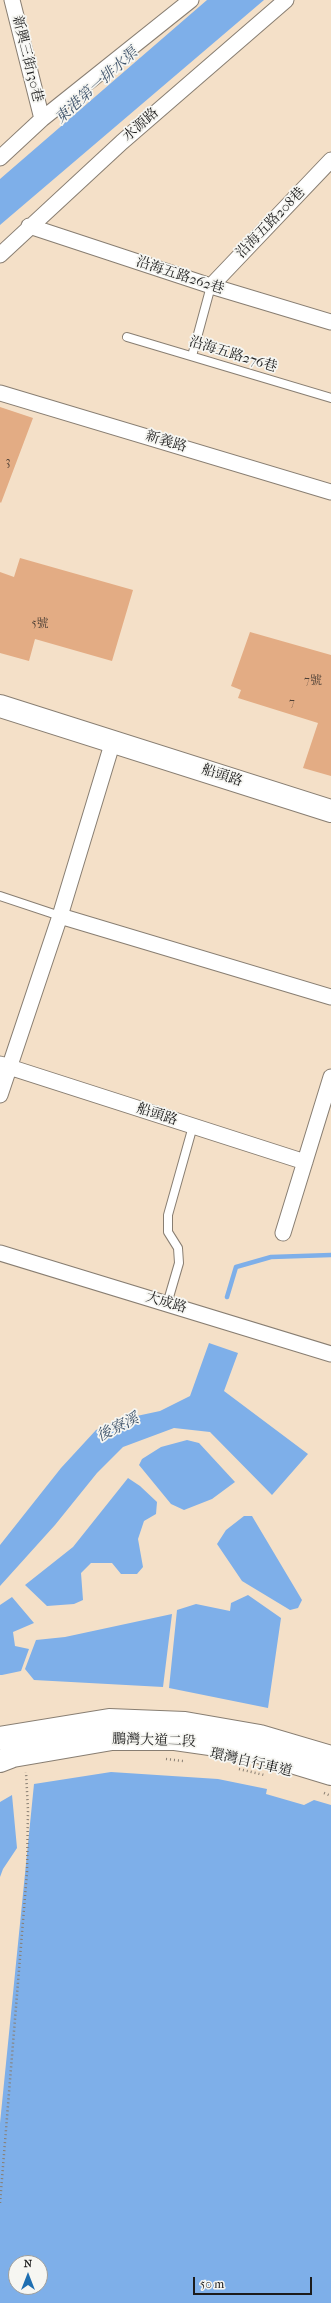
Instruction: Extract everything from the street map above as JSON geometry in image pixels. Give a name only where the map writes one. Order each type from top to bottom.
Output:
[{"type":"street","name":"新興三街130巷","points":[[12,0],[42,119]]},
{"type":"street","points":[[0,158],[42,119],[191,0]]},
{"type":"street","name":"水源路","points":[[0,255],[29,226],[122,142],[286,0]]},
{"type":"street","name":"沿海五路208巷","points":[[211,286],[331,160]]},
{"type":"street","name":"沿海五路262巷","points":[[29,226],[211,286],[331,322]]},
{"type":"street","name":"新義路","points":[[0,393],[331,492]]},
{"type":"street","name":"船頭路","points":[[0,706],[331,811]]},
{"type":"street","points":[[0,1095],[4,1066],[60,916],[114,741]]},
{"type":"street","points":[[60,916],[331,997]]},
{"type":"street","name":"船頭路","points":[[4,1066],[304,1162]]},
{"type":"street","points":[[283,1233],[331,1077]]},
{"type":"street","name":"大成路","points":[[0,1253],[331,1354]]},
{"type":"street","name":"鵬灣大道二段","points":[[0,1738],[109,1720],[185,1723],[260,1736],[331,1757]]},
{"type":"street","name":"鵬灣大道二段","points":[[0,1761],[13,1756],[112,1738],[175,1739],[252,1750],[324,1783]]},
{"type":"lane","points":[[192,356],[211,286]]},
{"type":"lane","name":"沿海五路276巷","points":[[127,337],[331,398]]},
{"type":"lane","points":[[0,896],[60,916]]},
{"type":"lane","points":[[167,1304],[179,1264],[178,1248],[168,1232],[168,1215],[193,1126]]},
{"type":"path","name":"環灣自行車道","points":[[160,1759],[191,1761]]},
{"type":"path","name":"環灣自行車道","points":[[236,1768],[271,1777]]},
{"type":"path","points":[[0,2203],[27,1872],[28,1810],[26,1769],[20,1772]]},
{"type":"path","points":[[324,1783],[331,1796]]},
{"type":"water","points":[[207,0],[264,0],[0,225],[0,179]]},
{"type":"water","points":[[209,1343],[238,1353],[224,1391],[308,1454],[272,1495],[210,1432],[174,1428],[123,1447],[97,1473],[55,1525],[0,1586],[0,1545],[61,1468],[96,1430],[118,1420],[160,1411],[190,1396]]},
{"type":"water","points":[[187,1440],[199,1443],[235,1482],[212,1499],[184,1510],[171,1504],[139,1465],[142,1459],[161,1447]]},
{"type":"water","points":[[128,1478],[140,1486],[157,1502],[156,1514],[144,1521],[138,1539],[143,1567],[137,1574],[121,1574],[112,1563],[91,1563],[81,1573],[83,1600],[74,1604],[47,1606],[25,1585],[73,1547]]},
{"type":"water","points":[[244,1516],[252,1516],[302,1600],[298,1608],[290,1610],[242,1581],[217,1544],[226,1530]]},
{"type":"water","points":[[248,1595],[281,1618],[268,1708],[169,1688],[177,1610],[196,1604],[230,1611],[231,1603]]},
{"type":"water","points":[[12,1597],[34,1623],[13,1632],[15,1646],[29,1649],[21,1671],[0,1675],[0,1605]]},
{"type":"water","points":[[172,1614],[163,1687],[34,1680],[25,1669],[36,1640],[65,1637]]},
{"type":"water","points":[[111,1772],[218,1779],[267,1789],[266,1794],[304,1805],[314,1800],[331,1805],[331,2303],[0,2303],[0,2123],[34,1784]]},
{"type":"water","points":[[12,1795],[17,1848],[3,1869],[0,1877],[0,1802]]},
{"type":"building","points":[[0,407],[33,418],[1,503],[0,502]]},
{"type":"building","points":[[20,558],[133,590],[112,661],[35,639],[29,661],[0,653],[0,572],[14,577]]},
{"type":"building","points":[[250,632],[331,655],[331,776],[303,768],[318,723],[238,698],[241,690],[231,686]]},
{"type":"waterway","name":"後寮溪","points":[[227,1297],[236,1267],[271,1257],[331,1255]]},
{"type":"water label","name":"東港第一排水渠","points":[[97,86]]}]
